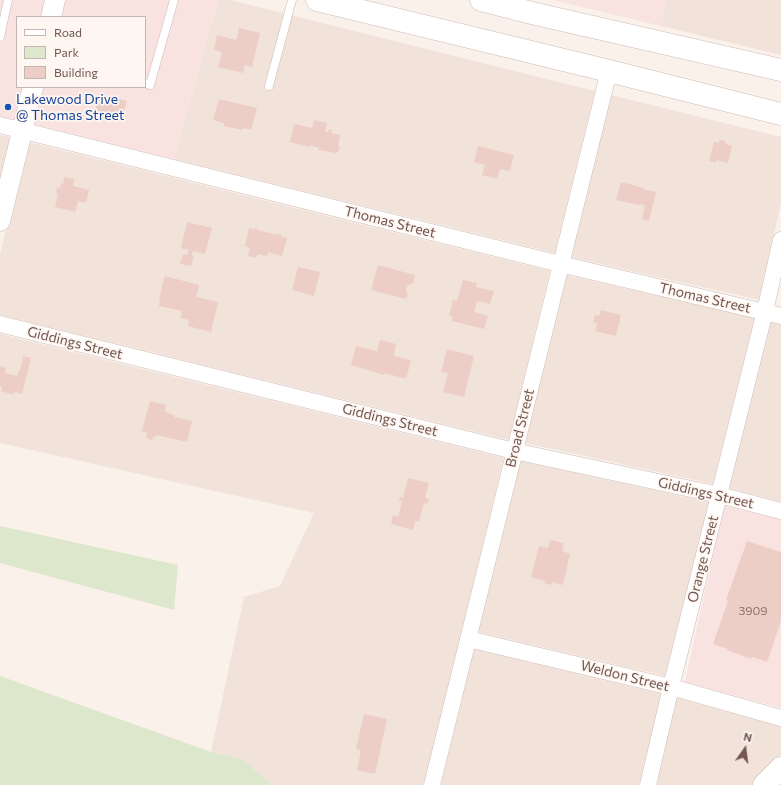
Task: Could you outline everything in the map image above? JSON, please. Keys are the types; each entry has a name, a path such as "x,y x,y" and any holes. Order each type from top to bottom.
{"main road":[{"path":"316,0 781,114"},
{"path":"481,0 525,8 781,70"},
{"path":"764,785 781,768"}],"street":[{"path":"50,16 55,0"},
{"name":"Broad Street","path":"432,785 609,71"},
{"path":"0,221 34,88"},
{"name":"Thomas Street","path":"0,125 560,264 765,311 781,316"},
{"name":"Orange Street","path":"648,785 765,311 781,240"},
{"name":"Giddings Street","path":"0,324 514,451 719,495 781,511"},
{"name":"Weldon Street","path":"468,639 671,687 781,718"}],"lane":[{"path":"0,37 8,0"},
{"path":"146,83 150,85 174,0"},
{"path":"269,86 292,0"}],"shaded area":[{"path":"0,0 46,0 42,16 16,16 16,88 25,88 17,120 0,116"},
{"path":"63,0 218,0 174,159 33,124 42,88 146,88 146,16 59,16"},
{"path":"218,0 230,0 595,91 555,253 174,159"},
{"path":"553,0 667,0 661,26"},
{"path":"667,0 781,0 781,55 661,26"},
{"path":"611,95 781,137 781,203 759,300 570,257"},
{"path":"0,135 13,138 0,188"},
{"path":"28,142 550,271 509,440 0,315 0,255"},
{"path":"566,275 755,318 713,484 525,443"},
{"path":"770,322 781,325 781,502 729,488"},
{"path":"0,334 504,458 424,785 272,785 242,759 211,752 244,597 280,586 314,513 0,443"},
{"path":"520,461 709,502 665,676 478,632"},
{"path":"725,506 781,520 781,708 685,682"},
{"path":"474,649 661,694 639,785 441,785"},
{"path":"677,698 781,727 781,755 752,785 656,785"}],"green space":[{"path":"0,526 178,565 174,610 0,563"},
{"path":"0,676 211,752 242,759 272,785 0,785"}],"building":[{"path":"239,28 260,33 252,67 245,65 243,73 218,67 222,52 214,50 217,35 236,40"},
{"path":"99,94 127,101 122,118 113,116 112,120 100,117 101,113 95,111"},
{"path":"219,99 257,108 251,130 224,126 224,123 213,120"},
{"path":"314,120 327,123 325,132 328,132 329,129 332,130 331,133 340,135 338,146 340,146 338,152 321,151 318,150 319,148 310,145 309,147 290,142 294,124 312,128"},
{"path":"720,140 725,141 725,144 732,146 728,163 716,160 715,163 709,161 714,142 719,143"},
{"path":"478,146 514,155 510,171 500,169 497,179 482,175 485,165 474,162"},
{"path":"64,177 74,179 73,186 89,190 86,203 78,201 75,212 55,207 58,193 56,193 57,187 60,188 61,183 63,184"},
{"path":"621,182 656,192 649,221 642,219 645,205 616,200"},
{"path":"187,222 212,228 205,254 193,251 192,256 194,257 191,266 180,264 183,254 187,255 189,250 181,248"},
{"path":"249,228 279,234 287,238 282,256 268,252 267,256 258,254 256,258 248,256 250,248 245,246"},
{"path":"378,265 415,275 413,283 407,286 406,293 408,293 406,299 371,290"},
{"path":"298,267 320,272 314,296 292,290"},
{"path":"165,276 199,285 196,297 218,302 211,332 188,326 189,320 180,318 182,311 159,306 159,298"},
{"path":"463,280 477,283 476,287 494,291 490,304 477,301 474,312 488,316 484,329 452,321 453,317 449,316 453,300 457,301"},
{"path":"601,310 621,315 616,336 595,331 597,323 593,322 595,315 599,316"},
{"path":"380,340 396,344 394,356 411,360 406,379 385,373 384,375 351,365 356,346 377,351"},
{"path":"447,349 474,356 464,397 443,392 448,373 441,372"},
{"path":"23,356 31,358 22,394 14,392 14,395 1,391 0,366 6,368 5,373 17,376 20,371"},
{"path":"150,401 166,405 165,412 175,415 174,417 192,421 187,442 156,435 152,440 146,438 147,433 142,431"},
{"path":"408,478 429,483 425,498 429,499 427,504 424,503 419,522 415,521 413,530 391,524 393,515 398,517 402,501 399,501 400,497 403,498"},
{"path":"550,540 564,543 562,551 570,554 563,585 552,582 551,585 544,583 545,581 531,577 539,546 548,548"},
{"path":"747,541 781,552 781,621 767,662 752,657 751,659 713,644 728,601 726,600"},
{"path":"364,714 387,719 375,774 357,770 361,751 356,749"}],"place":[{"name":"Lakewood Drive @ Thomas Street","path":"8,107"}]}
